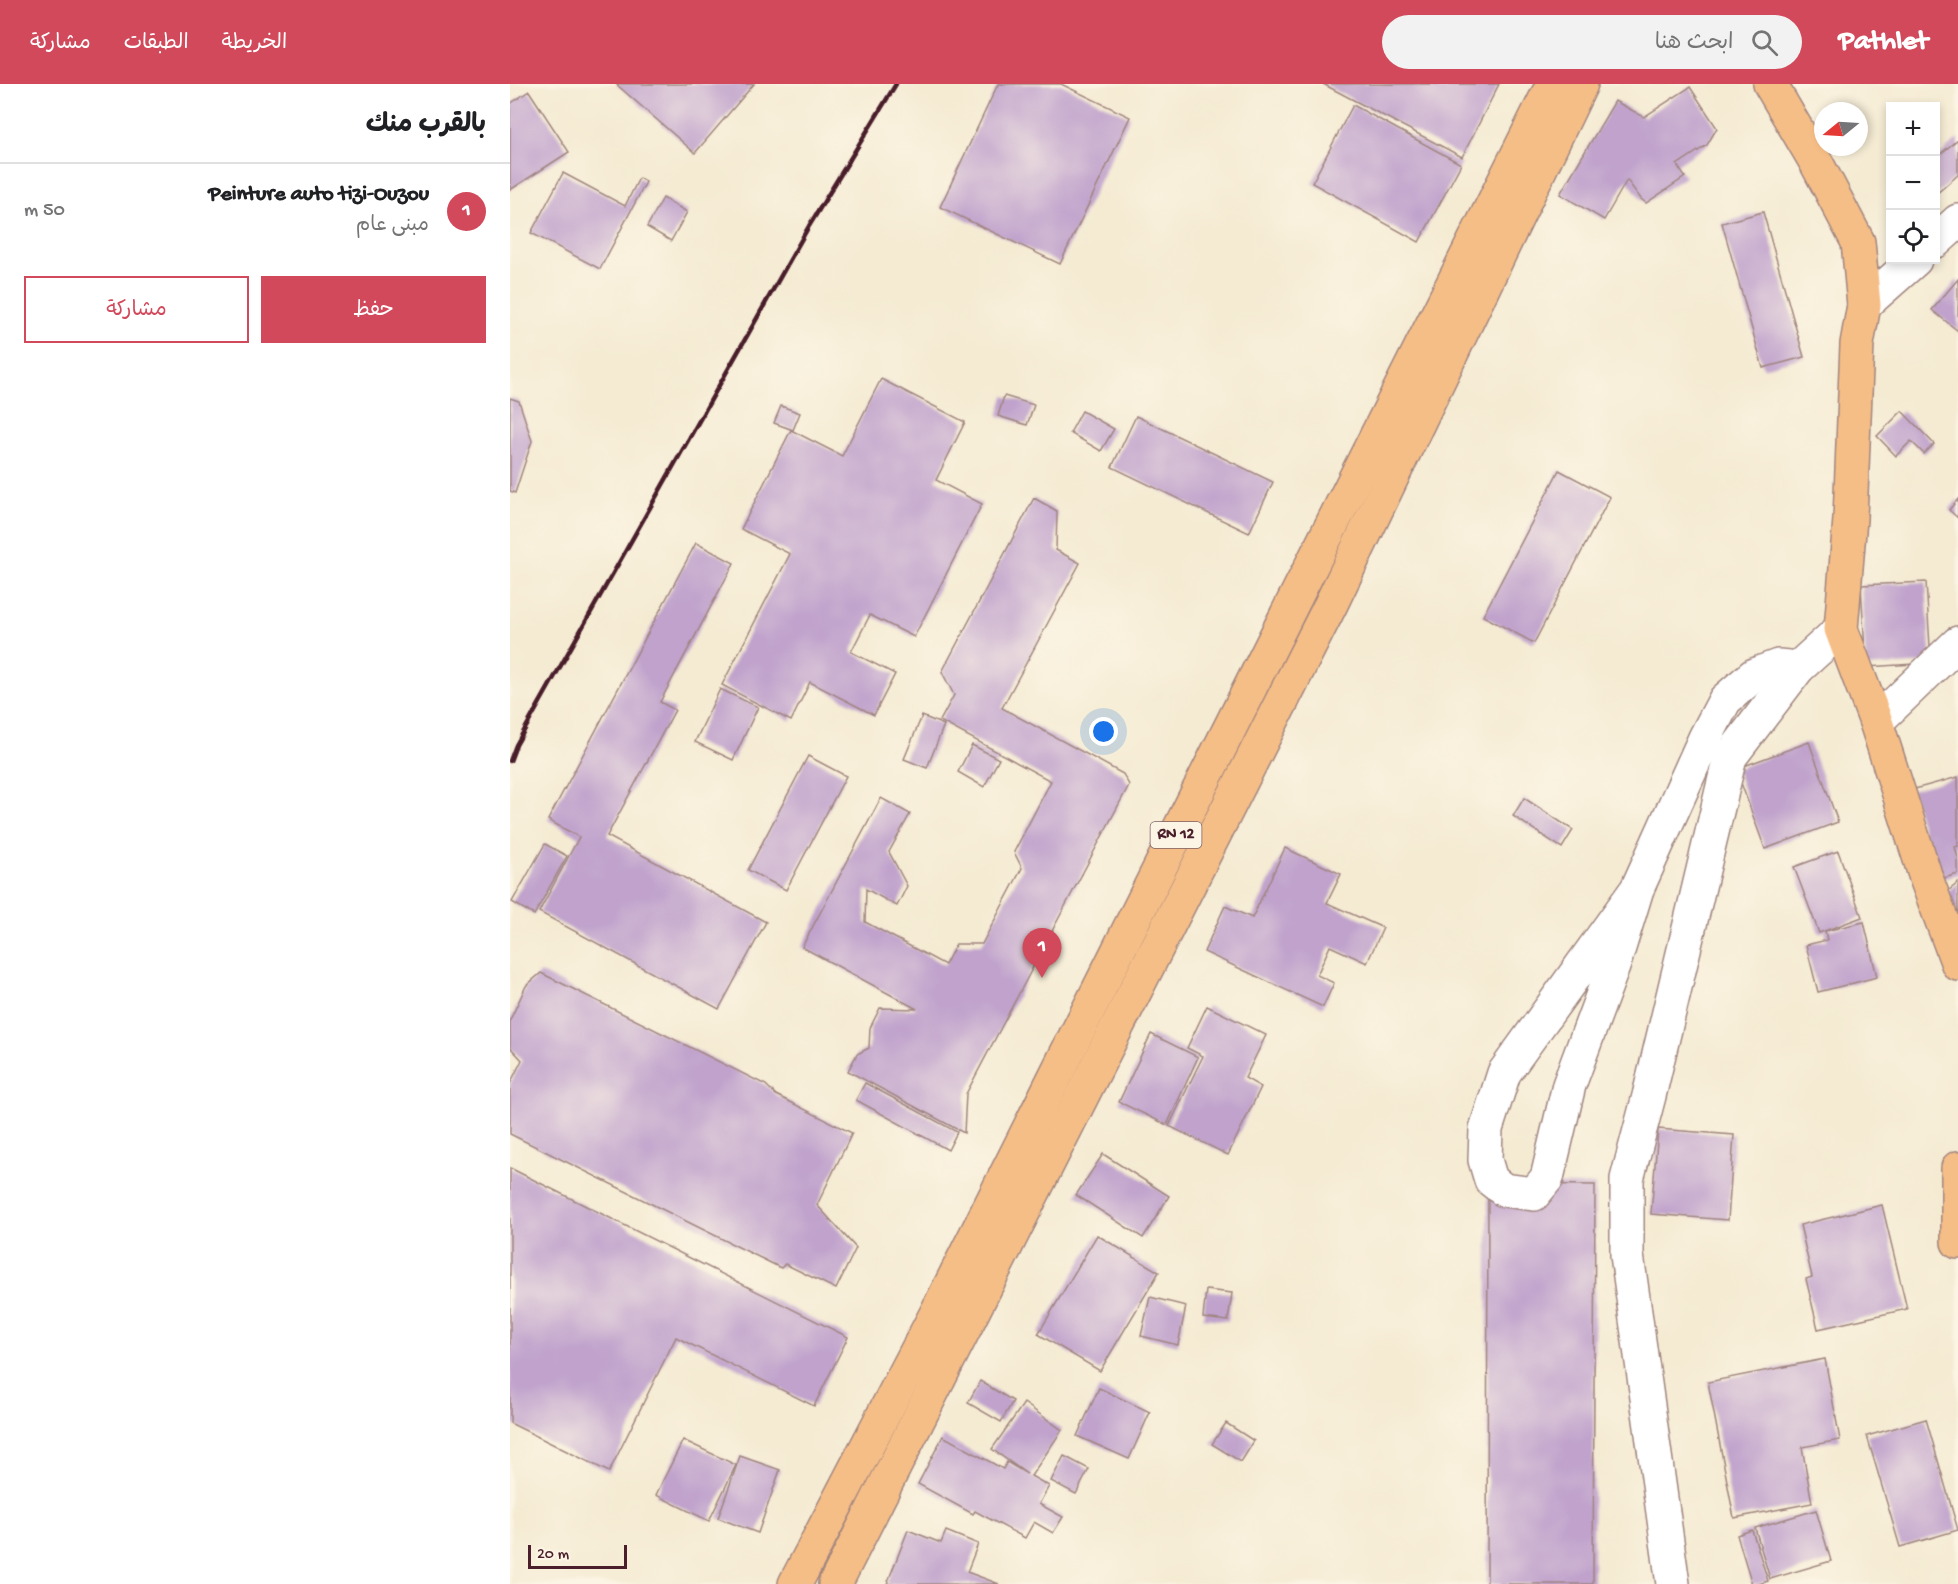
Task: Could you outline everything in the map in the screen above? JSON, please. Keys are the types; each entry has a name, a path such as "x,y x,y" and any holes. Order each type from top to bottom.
{"main road":[{"name":"RN 12","path":"795,1584 946,1294 1553,84"},
{"name":"RN 12","path":"835,1584 1330,604 1581,84"},
{"path":"1770,84 1817,164 1858,242 1864,305 1857,344 1850,519 1841,629 1876,722 1926,878 1958,964"},
{"path":"1958,1168 1958,1242"}],"street":[{"path":"1940,237 1958,221"},
{"path":"1864,305 1910,264"},
{"path":"1673,1584 1627,1255 1627,1179 1730,757 1798,668 1841,629"},
{"path":"1876,722 1958,643"},
{"path":"1637,889 1504,1073 1486,1129 1485,1160 1491,1180 1504,1190 1534,1194 1546,1178 1569,1085 1614,963 1637,889 1705,738 1725,700 1754,675 1778,666 1798,668"}],"building":[{"path":"616,84 754,84 695,153"},
{"path":"998,84 1061,84 1130,117 1060,264 940,207"},
{"path":"1323,84 1499,84 1462,157"},
{"path":"1690,87 1717,128 1707,145 1677,165 1685,177 1646,203 1627,180 1604,220 1560,194 1615,101 1644,117"},
{"path":"529,91 569,152 510,190 510,104"},
{"path":"1353,105 1461,164 1419,242 1312,183"},
{"path":"1958,139 1958,175 1940,191 1940,156"},
{"path":"563,173 625,206 639,178 646,182 600,269 531,233"},
{"path":"663,198 687,212 671,241 647,227"},
{"path":"1763,212 1804,357 1763,368 1722,223"},
{"path":"1958,279 1958,331 1932,310"},
{"path":"881,379 965,422 936,480 982,504 914,637 870,615 851,652 895,674 874,715 810,682 791,721 722,685 790,554 741,529 791,430 842,456"},
{"path":"1004,396 1034,405 1027,425 998,416"},
{"path":"510,398 519,401 532,441 515,493 510,491"},
{"path":"781,406 800,413 793,430 774,423"},
{"path":"1082,411 1114,429 1101,451 1070,433"},
{"path":"1902,411 1934,444 1924,454 1911,441 1896,456 1877,436"},
{"path":"1136,416 1273,482 1249,533 1112,467"},
{"path":"1559,470 1610,497 1534,643 1483,616"},
{"path":"1034,498 1057,511 1056,550 1080,563 1002,708 1123,774 1129,785 966,1094 964,1133 848,1071 857,1054 869,1048 870,1028 880,1008 917,1009 802,947 881,798 910,814 889,852 907,886 897,906 866,889 865,922 945,965 956,944 982,944 1022,868 1014,852 1051,781 940,721 954,695 942,672"},
{"path":"1958,499 1958,518 1949,510"},
{"path":"696,543 734,563 660,702 675,710 607,836 766,922 719,1009 539,912 579,837 548,820"},
{"path":"1926,582 1931,663 1866,667 1861,585"},
{"path":"720,689 758,707 733,760 695,742"},
{"path":"922,716 944,725 927,768 904,759"},
{"path":"1809,742 1838,822 1765,849 1736,769"},
{"path":"972,745 999,759 984,787 958,772"},
{"path":"808,756 846,776 786,890 748,870"},
{"path":"1958,777 1958,846 1955,847 1958,874 1937,880 1911,790"},
{"path":"1524,798 1573,830 1562,848 1513,816"},
{"path":"545,844 567,856 534,915 512,902"},
{"path":"1285,848 1341,874 1327,903 1383,928 1367,963 1330,946 1317,975 1334,983 1323,1007 1204,952 1225,906 1252,918"},
{"path":"1838,851 1862,917 1819,933 1794,867"},
{"path":"1958,883 1958,913 1943,895"},
{"path":"1864,922 1877,977 1818,992 1806,945 1827,940 1825,931"},
{"path":"541,973 766,1085 776,1095 852,1133 817,1205 856,1248 836,1289 785,1264 781,1268 510,1134 510,1084 522,1060 510,1047 510,1020 526,986"},
{"path":"1207,1006 1266,1035 1245,1078 1261,1087 1228,1155 1169,1126 1203,1056 1187,1048"},
{"path":"1151,1034 1198,1057 1167,1125 1119,1102"},
{"path":"865,1083 957,1132 948,1150 856,1100"},
{"path":"1658,1129 1734,1135 1728,1220 1651,1214"},
{"path":"1103,1154 1169,1196 1143,1238 1076,1195"},
{"path":"510,1168 848,1337 814,1406 676,1337 609,1472 510,1423"},
{"path":"1488,1184 1595,1185 1593,1584 1487,1584"},
{"path":"1882,1205 1907,1309 1818,1329 1806,1279 1812,1277 1800,1225"},
{"path":"1097,1235 1159,1272 1100,1371 1038,1334"},
{"path":"1206,1290 1232,1293 1228,1321 1203,1318"},
{"path":"1150,1297 1186,1306 1178,1345 1141,1336"},
{"path":"1825,1359 1840,1440 1802,1447 1812,1503 1734,1518 1708,1382"},
{"path":"980,1381 1013,1401 1001,1422 968,1403"},
{"path":"1099,1388 1150,1412 1129,1459 1077,1436"},
{"path":"1024,1403 1062,1430 1031,1476 1049,1486 1039,1504 1063,1517 1053,1533 1034,1522 1025,1538 975,1511 973,1514 918,1484 943,1436 1003,1469 1007,1462 1027,1474 992,1449"},
{"path":"1926,1419 1958,1530 1900,1547 1867,1436"},
{"path":"1226,1423 1254,1441 1241,1462 1212,1444"},
{"path":"683,1440 736,1465 709,1521 656,1495"},
{"path":"740,1456 780,1470 758,1533 718,1518"},
{"path":"1064,1456 1089,1469 1076,1494 1051,1481"},
{"path":"1816,1510 1831,1561 1770,1579 1755,1528"},
{"path":"908,1530 941,1543 946,1531 978,1544 967,1572 999,1584 887,1584"},
{"path":"1752,1530 1768,1581 1759,1584 1752,1584 1737,1535"}],"railway":[{"path":"510,761 516,745 809,226 896,84"}],"place":[{"name":"Peinture auto tizi-Ouzou","path":"1042,978"}]}
